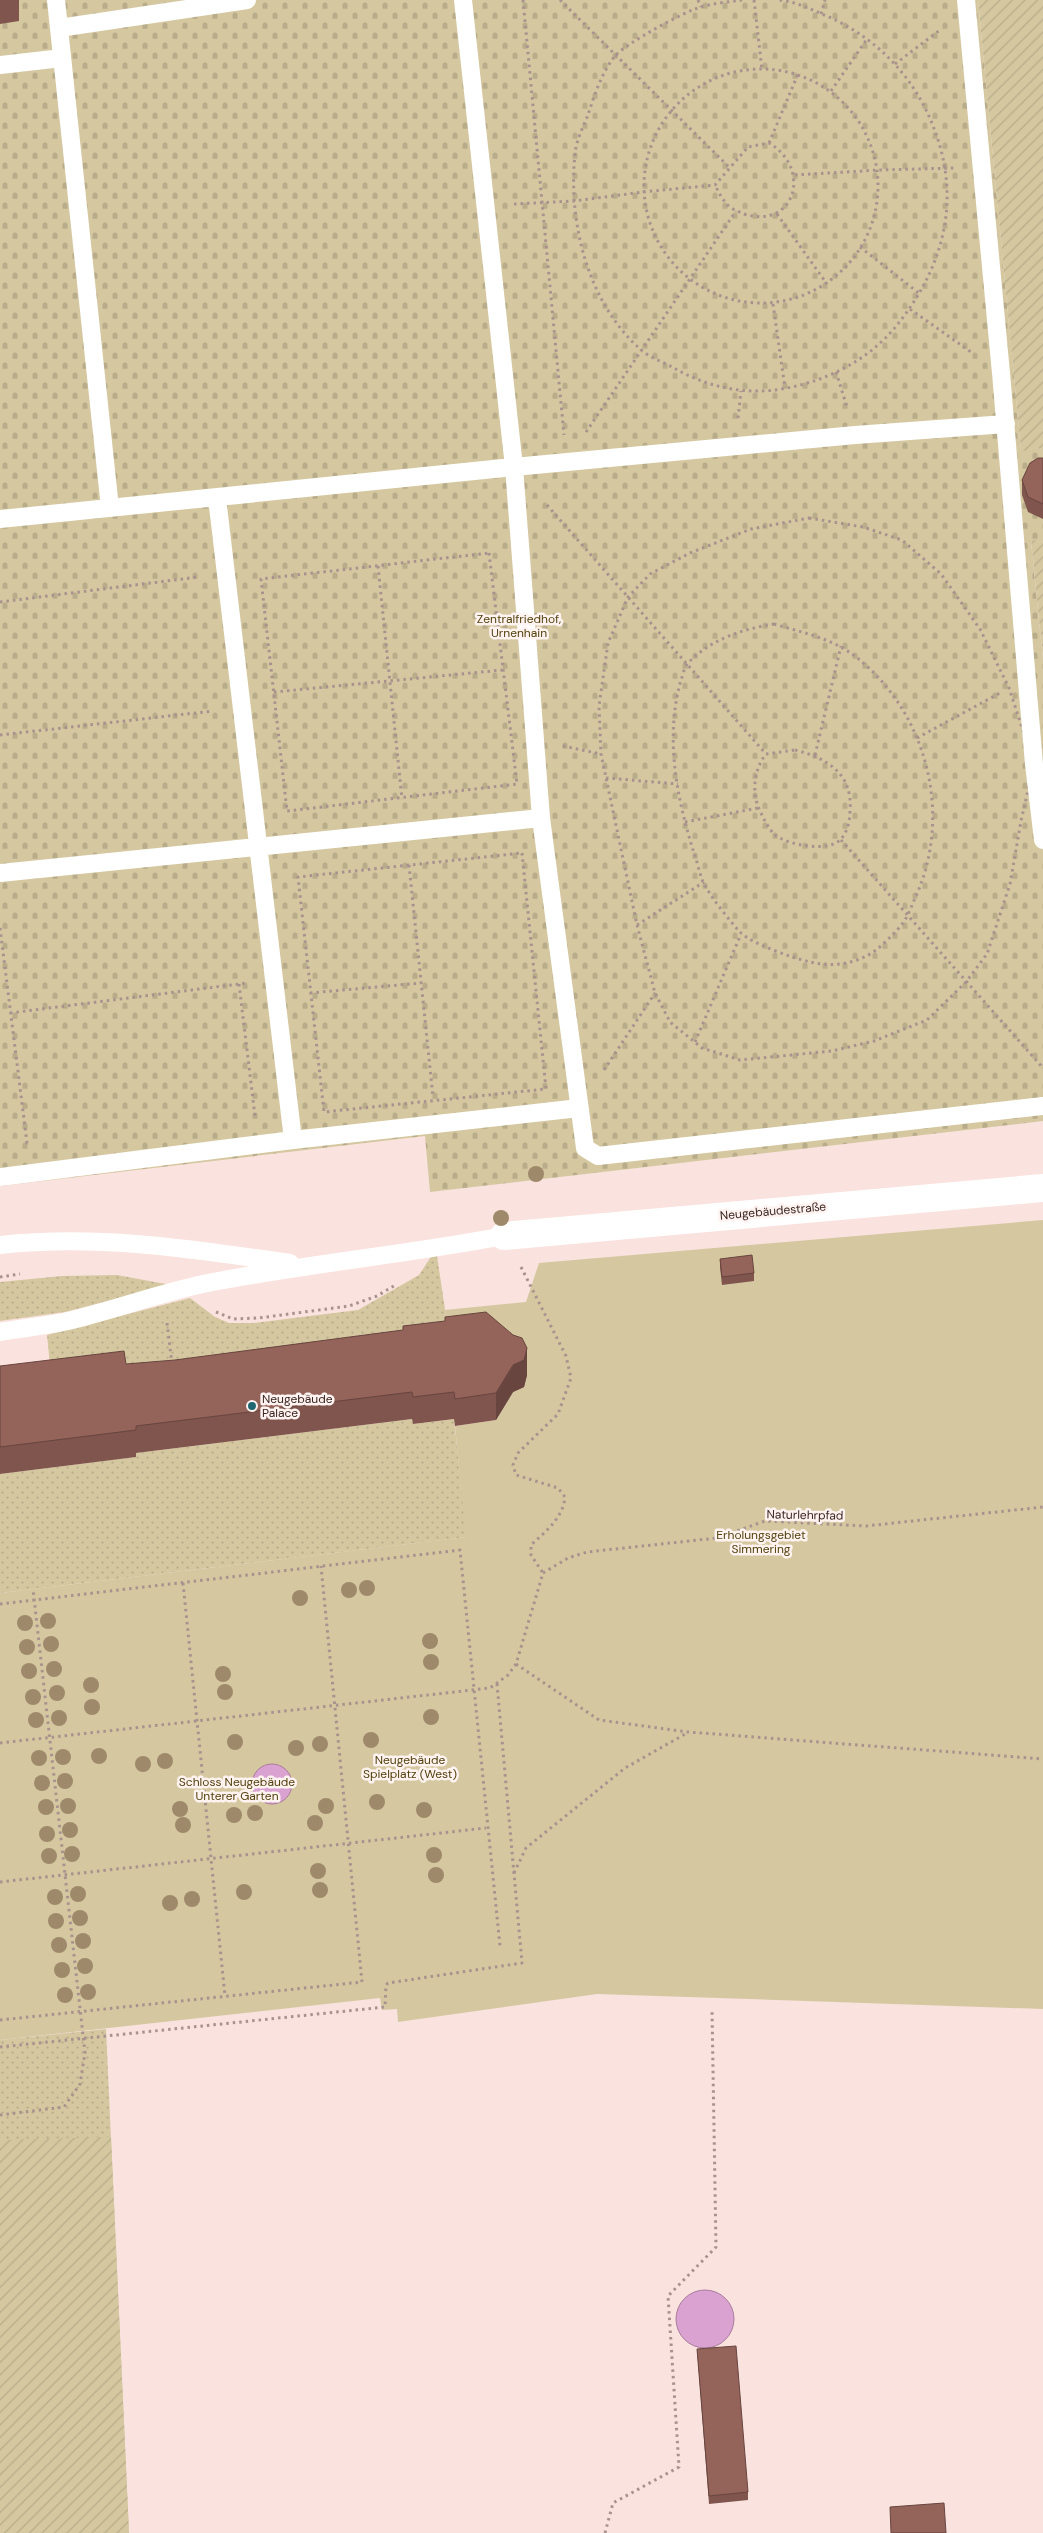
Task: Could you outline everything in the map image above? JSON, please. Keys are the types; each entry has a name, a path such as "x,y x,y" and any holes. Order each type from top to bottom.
{"street":[{"name":"Neugebäudestraße","path":"504,1236 1043,1188"}],"lane":[{"path":"56,0 110,508"},
{"path":"58,28 247,0"},
{"path":"463,0 514,467 541,818 585,1148 598,1156 1043,1106"},
{"path":"966,5 1006,424 1034,764 1043,840"},
{"path":"0,65 62,58"},
{"path":"0,519 566,462 855,435 1006,424"},
{"path":"217,498 260,847 293,1140"},
{"path":"0,873 541,818"},
{"path":"0,1177 293,1140 579,1108"},
{"path":"0,1332 67,1321 186,1288 305,1266 436,1249 504,1236"},
{"path":"0,1245 90,1241 159,1244 305,1266"}],"path":[{"path":"523,0 566,462"},
{"path":"560,0 730,168"},
{"path":"698,0 701,7"},
{"path":"742,0 701,7 663,25 615,55 596,90 575,151 574,201 584,258 608,313 640,350 693,379 741,391 766,392 812,383 853,364 889,336 920,294 937,259 945,224 946,169 934,125 913,85 883,50 846,24 790,1 778,0"},
{"path":"754,0 762,70"},
{"path":"821,14 825,0"},
{"path":"895,64 966,5"},
{"path":"831,91 867,39"},
{"path":"744,68 798,74 831,91 860,120 879,170 873,224 855,256 827,284 792,300 773,304 748,304 713,293 689,279 660,250 643,202 646,158 663,120 693,88 744,68"},
{"path":"769,143 798,74"},
{"path":"486,206 574,201 715,185 748,146 769,143 788,159 795,175 792,196 777,214 756,217 736,211 725,203 715,185"},
{"path":"795,175 879,170 983,168"},
{"path":"566,462 640,350 736,211"},
{"path":"777,214 827,284"},
{"path":"860,247 920,294"},
{"path":"773,304 785,388"},
{"path":"910,309 1001,374"},
{"path":"836,372 855,435"},
{"path":"514,467 766,754"},
{"path":"809,518 863,527 902,540 942,574 980,629 1009,688 1034,764 1021,821 1010,884 986,954 966,982 927,1020 874,1041 832,1051 740,1060 702,1048 670,1022 655,993 637,925 601,754 599,706 608,644 628,597 650,574 690,553 751,530 809,518"},
{"path":"489,553 503,669 517,784 288,811 261,579 489,553"},
{"path":"0,602 226,573"},
{"path":"774,624 822,638 841,646 862,661 896,699 917,738 923,752 934,802 933,833 925,876 908,916 898,929 873,953 852,963 821,965 788,957 742,934 704,882 685,822 678,784 674,760 674,705 686,664 714,644 742,629 774,624"},
{"path":"816,755 841,646"},
{"path":"0,735 242,702 274,692 530,667"},
{"path":"917,738 1009,688"},
{"path":"535,741 601,754"},
{"path":"795,750 816,755 835,768 851,795 848,826 841,840 826,847 799,845 774,834 758,808 754,788 758,764 766,754 795,750"},
{"path":"606,778 678,784"},
{"path":"685,822 758,808"},
{"path":"841,840 1043,1068"},
{"path":"522,853 546,1088 324,1112 310,992 298,877 522,853"},
{"path":"637,925 704,882"},
{"path":"0,928 27,1143 37,1142"},
{"path":"694,1042 742,934"},
{"path":"10,1012 239,984 310,992 421,983"},
{"path":"239,984 255,1117 245,1118"},
{"path":"579,1108 655,993"},
{"path":"0,1743 490,1688 497,1684 516,1664 544,1573 531,1555 531,1545 554,1523 564,1508 565,1497 558,1488 516,1474 513,1464 518,1453 558,1414 571,1378 566,1356 504,1236"},
{"path":"170,1344 173,1369"},
{"name":"Naturlehrpfad","path":"544,1573 568,1558 588,1552 717,1538 765,1521 866,1526 1043,1507"},
{"path":"0,1604 460,1550 486,1828 500,1946"},
{"path":"0,2020 362,1982 321,1566"},
{"path":"183,1583 225,1996"},
{"path":"0,2115 64,2107 80,2084 84,2053 33,1589"},
{"path":"516,1664 598,1720 688,1732 1043,1759"},
{"path":"0,2047 385,2007 386,1985 388,1983 520,1965 523,1959 497,1684"},
{"path":"514,1874 526,1848 625,1768 688,1732"},
{"path":"0,1882 486,1828"},
{"path":"605,2533 613,2503 679,2467 668,2296 716,2247 712,2010"}],"green space":[{"name":"Zentralfriedhof, Urnenhain","path":"0,0 978,0 1021,450 1043,448 1043,540 1031,541 1043,660 1043,1121 430,1192 425,1136 0,1186"},
{"path":"978,0 1043,0 1043,448 1021,451"},
{"path":"1031,540 1043,540 1043,660"},
{"name":"Erholungsgebiet Simmering","path":"1043,1220 1043,2009 597,1994 398,2022 397,2009 382,2010 380,1998 0,2040 0,1593 466,1537 455,1426 496,1420 513,1392 524,1387 527,1375 526,1370 450,1343 445,1310 526,1302 539,1263"},
{"path":"436,1249 450,1343 52,1385 47,1335 190,1298 215,1317 229,1323 254,1323 358,1310 419,1275"},
{"path":"117,1275 171,1285 65,1312 0,1321 0,1282 62,1276"},
{"path":"412,1419 413,1424 454,1419 467,1537 0,1593 0,1474 135,1457 136,1453"},
{"path":"106,2029 129,2533 0,2533 0,2040"},
{"path":"111,2137 129,2533 0,2533 0,2140"}],"shaded area":[{"path":"276,1764 283,1767 289,1773 292,1784 291,1792 283,1801 276,1804 268,1804 261,1801 253,1792 252,1780 255,1773 264,1765"},
{"path":"705,2290 716,2292 729,2303 734,2319 732,2330 721,2343 705,2348 694,2346 681,2335 676,2319 678,2308 689,2295"}],"building":[{"path":"1038,458 1043,458 1043,504 1028,497 1022,480 1030,463"},
{"path":"752,1255 754,1273 722,1277 720,1259"},
{"name":"Neugebäude Palace","path":"486,1312 513,1335 522,1338 527,1348 524,1360 513,1365 496,1393 455,1399 454,1392 413,1397 412,1392 136,1426 136,1430 0,1447 0,1366 124,1351 126,1364 175,1360 403,1330 403,1326 445,1321 445,1317"},
{"path":"736,2346 748,2492 709,2496 697,2349"},
{"path":"944,2503 946,2533 891,2533 890,2507"}],"place":[{"name":"Neugebäude Palace","path":"252,1406"}],"park label":[{"name":"Neugebäude Spielplatz (West)","path":"410,1767"},
{"name":"Schloss Neugebäude Unterer Garten","path":"237,1789"}]}
